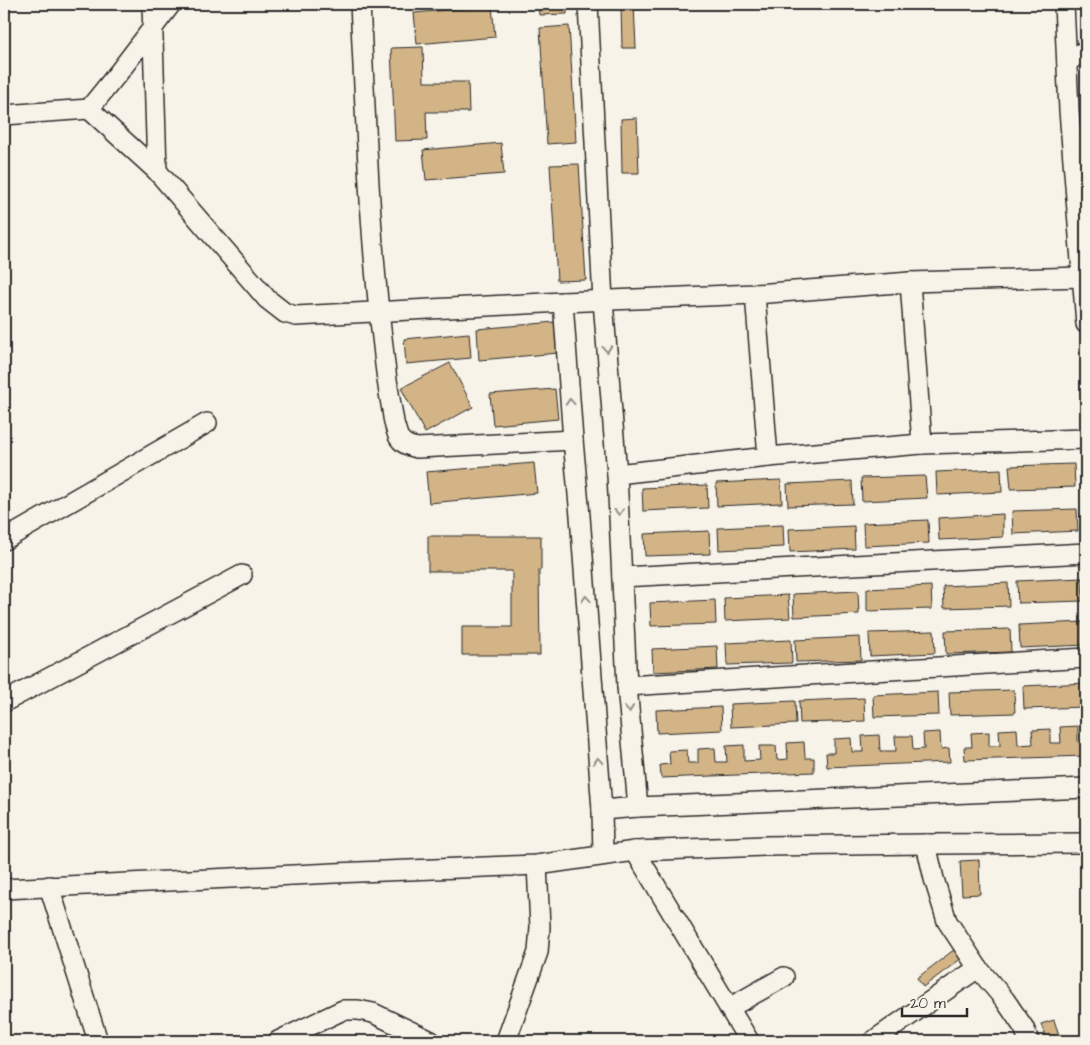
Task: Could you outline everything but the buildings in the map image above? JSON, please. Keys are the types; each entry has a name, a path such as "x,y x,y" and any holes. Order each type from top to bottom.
{"street":[{"path":"152,4 158,172"},
{"path":"89,109 171,4"},
{"path":"360,4 368,168 378,312 389,395 398,436 402,442 417,448 573,440"},
{"path":"588,4 603,301 617,474 627,686 638,806"},
{"path":"1064,4 1069,110 1086,324"},
{"path":"1067,62 1086,50"},
{"path":"4,115 89,109 158,172 267,299 285,313 296,316 755,294 910,282 1083,277"},
{"path":"910,282 922,444"},
{"path":"755,294 768,458"},
{"path":"563,302 602,810 603,855"},
{"path":"4,540 207,423"},
{"path":"617,474 922,444 1086,439"},
{"path":"622,577 1086,553"},
{"path":"4,702 242,575"},
{"path":"627,686 1086,658"},
{"path":"602,810 638,806 1086,788"},
{"path":"4,889 537,865 635,851 765,846 1086,843"},
{"path":"926,844 947,921 978,968 1005,1000 1024,1028 1028,1041"},
{"path":"635,851 749,1041"},
{"path":"506,1041 538,952 540,927 537,865"},
{"path":"49,886 98,1041"},
{"path":"873,1041 978,968"},
{"path":"730,1008 784,977"},
{"path":"282,1040 343,1010 358,1010 373,1012 431,1041"}]}
